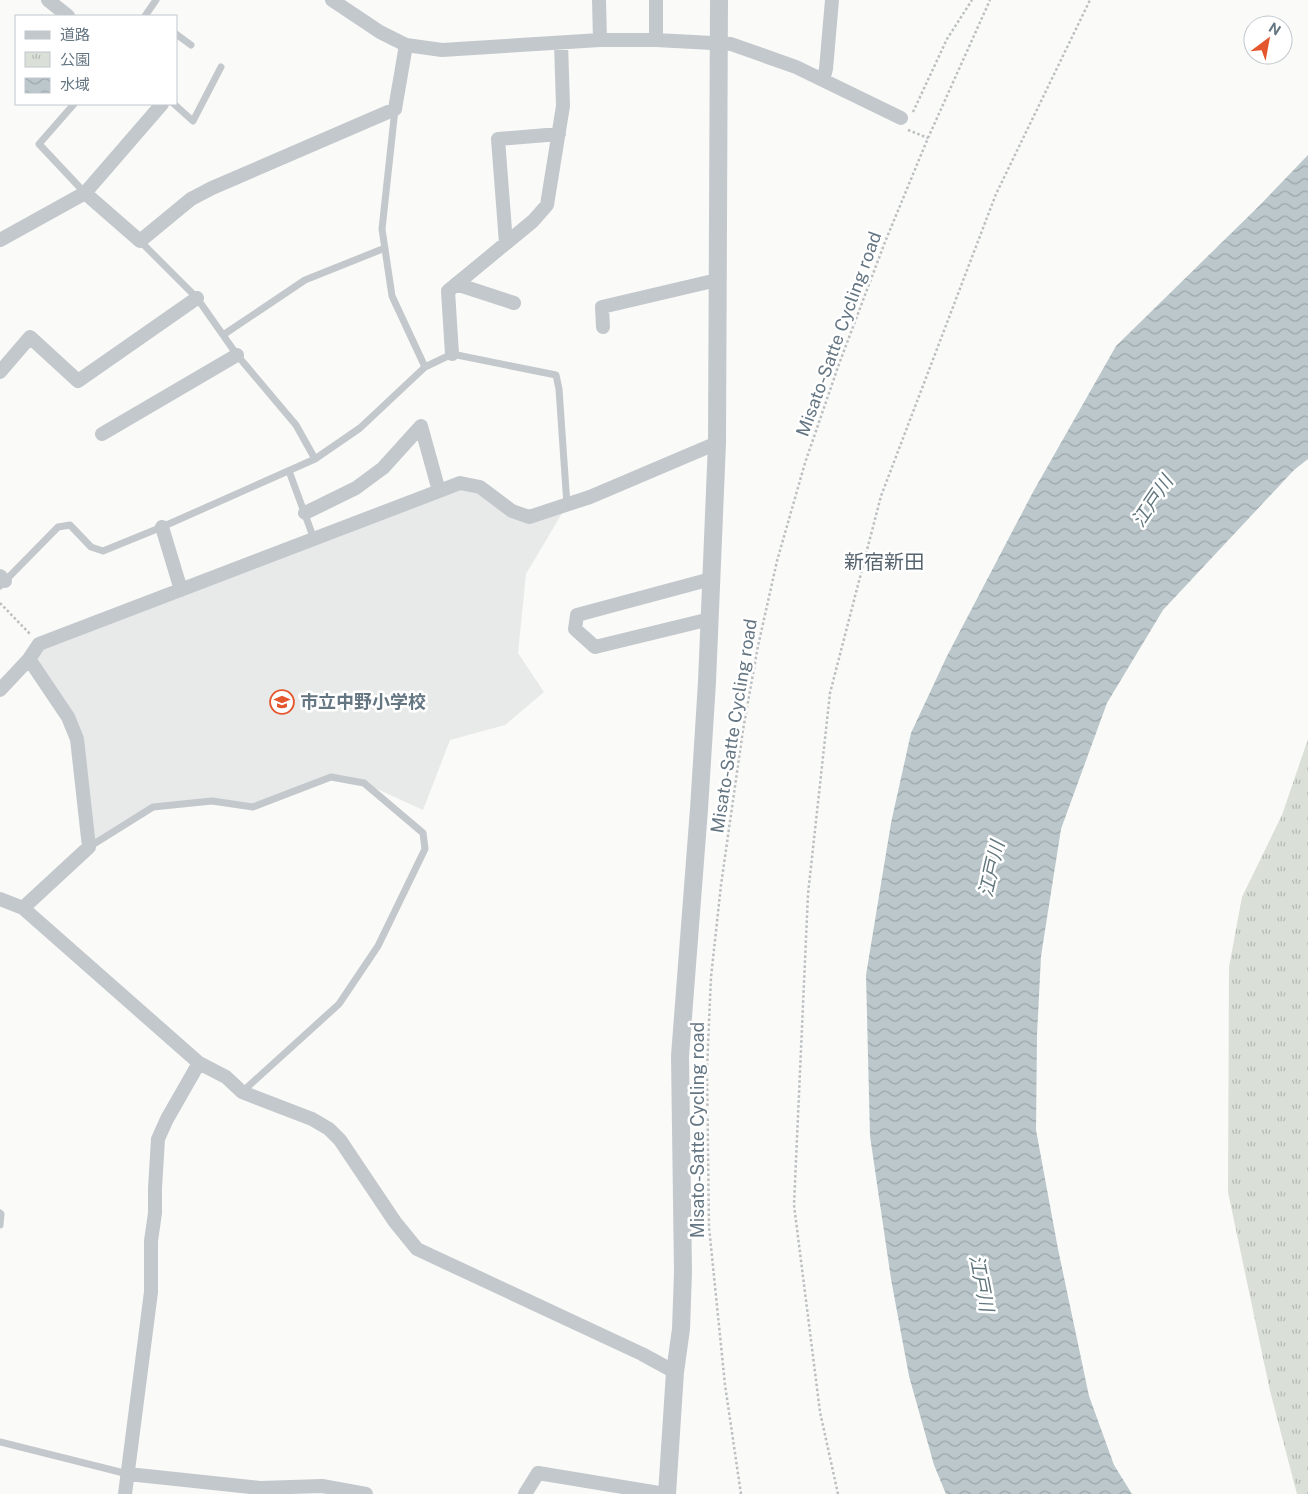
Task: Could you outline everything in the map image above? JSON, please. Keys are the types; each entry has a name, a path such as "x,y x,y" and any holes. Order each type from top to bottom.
{"street":[{"path":"48,0 67,15"},
{"path":"332,0 380,32 406,45 442,50 600,40 656,40 731,44 796,66 905,121"},
{"path":"599,0 600,40"},
{"path":"656,0 656,40"},
{"path":"526,1494 538,1473 666,1494 675,1372 681,1329 683,1272 680,1056 699,809 710,619 717,443 719,0"},
{"path":"823,80 826,69 832,0"},
{"path":"452,354 448,290 533,221 547,205 563,106 561,43"},
{"path":"85,193 140,241 191,199 212,188 395,110 406,45"},
{"path":"0,240 85,193 161,105"},
{"path":"506,243 498,138 559,134"},
{"path":"603,327 602,306 717,280"},
{"path":"456,284 514,303"},
{"path":"0,372 30,337 78,381 198,298"},
{"path":"102,434 237,355"},
{"path":"305,513 356,488 384,468 422,426 439,491"},
{"path":"0,690 29,659 39,644 460,483 480,487 512,511 529,518 590,497 717,443"},
{"path":"162,527 181,590"},
{"path":"710,619 595,647 575,629 577,614 711,578"},
{"path":"23,908 89,848 77,739 68,717 29,659"},
{"path":"0,899 23,908 200,1063 226,1077 242,1092 312,1119 329,1129 340,1140 395,1222 417,1248 642,1354 675,1372"},
{"path":"125,1494 151,1292 151,1241 156,1213 155,1188 158,1139 167,1118 200,1063"},
{"path":"128,1474 251,1487 267,1491 322,1486 366,1494"}],"lane":[{"path":"149,15 156,0"},
{"path":"178,35 191,45"},
{"path":"175,105 193,122 221,67"},
{"path":"73,105 39,144 85,193"},
{"path":"395,110 382,229 392,296 425,366"},
{"path":"140,241 198,298 237,355 296,424 315,459"},
{"path":"223,335 305,280 385,248"},
{"path":"2,581 58,527 70,525 91,547 103,551 315,459 360,428 425,366 452,354 556,376 560,389 567,505"},
{"path":"289,471 314,539"},
{"path":"89,848 153,806 212,801 253,807 332,777 364,783 423,833 425,849 382,938 339,1004 242,1092"},
{"path":"0,1213 0,1225"},
{"path":"0,1442 128,1474"}],"path":[{"path":"928,138 905,121 912,112 947,39 972,0"},
{"name":"Misato-Satte Cycling road","path":"741,1494 725,1385 709,1227 707,1069 712,976 723,875 743,730 758,646 777,561 805,464 839,364 885,242 928,138 990,0"},
{"path":"838,1494 820,1412 794,1206 808,894 830,693 881,496 996,194 1090,0"},
{"path":"0,603 39,644"}],"shaded area":[{"path":"460,483 529,517 567,505 526,574 518,653 544,692 505,725 450,740 423,810 364,783 331,777 253,807 212,801 153,807 89,847 77,739 34,667 39,644"}],"green space":[{"path":"1308,739 1308,1494 1297,1494 1270,1391 1228,1192 1229,967 1242,897 1282,815"}],"water":[{"name":"江戸川","path":"1308,155 1308,459 1294,470 1163,610 1107,703 1061,829 1041,956 1037,1035 1036,1130 1058,1249 1089,1396 1114,1465 1132,1494 946,1494 934,1465 909,1376 891,1279 870,1136 866,975 891,823 911,733 947,656 1033,492 1116,346 1260,205"}],"place":[{"name":"市立中野小学校","path":"282,702"}],"district":[{"name":"新宿新田","path":"884,562"}]}
